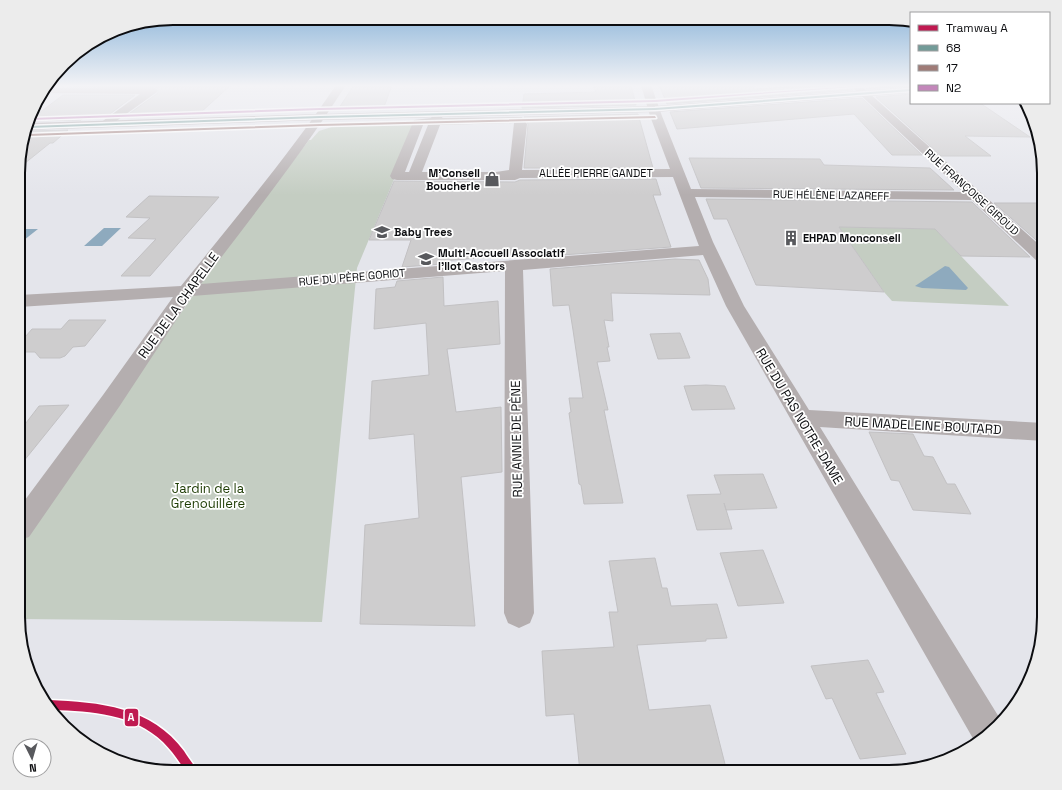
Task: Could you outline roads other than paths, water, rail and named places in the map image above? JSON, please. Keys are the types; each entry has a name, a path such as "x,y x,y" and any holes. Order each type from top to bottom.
{"main road":[{"path":"32,127 189,122"}],"street":[{"path":"104,125 108,122"},
{"name":"RUE DE LA CHAPELLE","path":"25,521 187,290 316,122"},
{"path":"419,122 397,176 514,176 515,174"},
{"path":"416,169 435,122"},
{"path":"515,174 521,124 519,122"},
{"name":"RUE DU PAS NOTRE-DAME","path":"658,122 709,250 735,306 987,728"},
{"name":"RUE FRANÇOISE GIROUD","path":"896,122 1037,252"},
{"path":"398,172 416,169 515,174"},
{"name":"ALLÉE PIERRE GANDET","path":"515,174 682,183"},
{"name":"RUE HÉLÈNE LAZAREFF","path":"682,183 977,196"},
{"name":"RUE DU PÈRE GORIOT","path":"25,300 187,290 709,250"},
{"name":"RUE ANNIE DE PÈNE","path":"514,264 519,613"},
{"name":"RUE MADELEINE BOUTARD","path":"801,418 1037,432"}],"water":[{"path":"104,228 121,228 102,246 84,246"},
{"path":"25,229 38,229 25,239"},
{"path":"945,266 949,267 968,288 966,290 922,288 915,286"}],"tram line":[{"name":"A","path":"55,705 95,708 139,720 165,737 187,765"}],"place":[{"name":"M'Conseil Boucherie","path":"492,179"},
{"name":"Baby Trees","path":"382,232"},
{"name":"EHPAD Monconseil","path":"791,238"},
{"name":"Multi-Accueil Associatif l'Ilot Castors","path":"426,259"}],"park label":[{"name":"Jardin de la Grenouillère","path":"208,496"}]}
